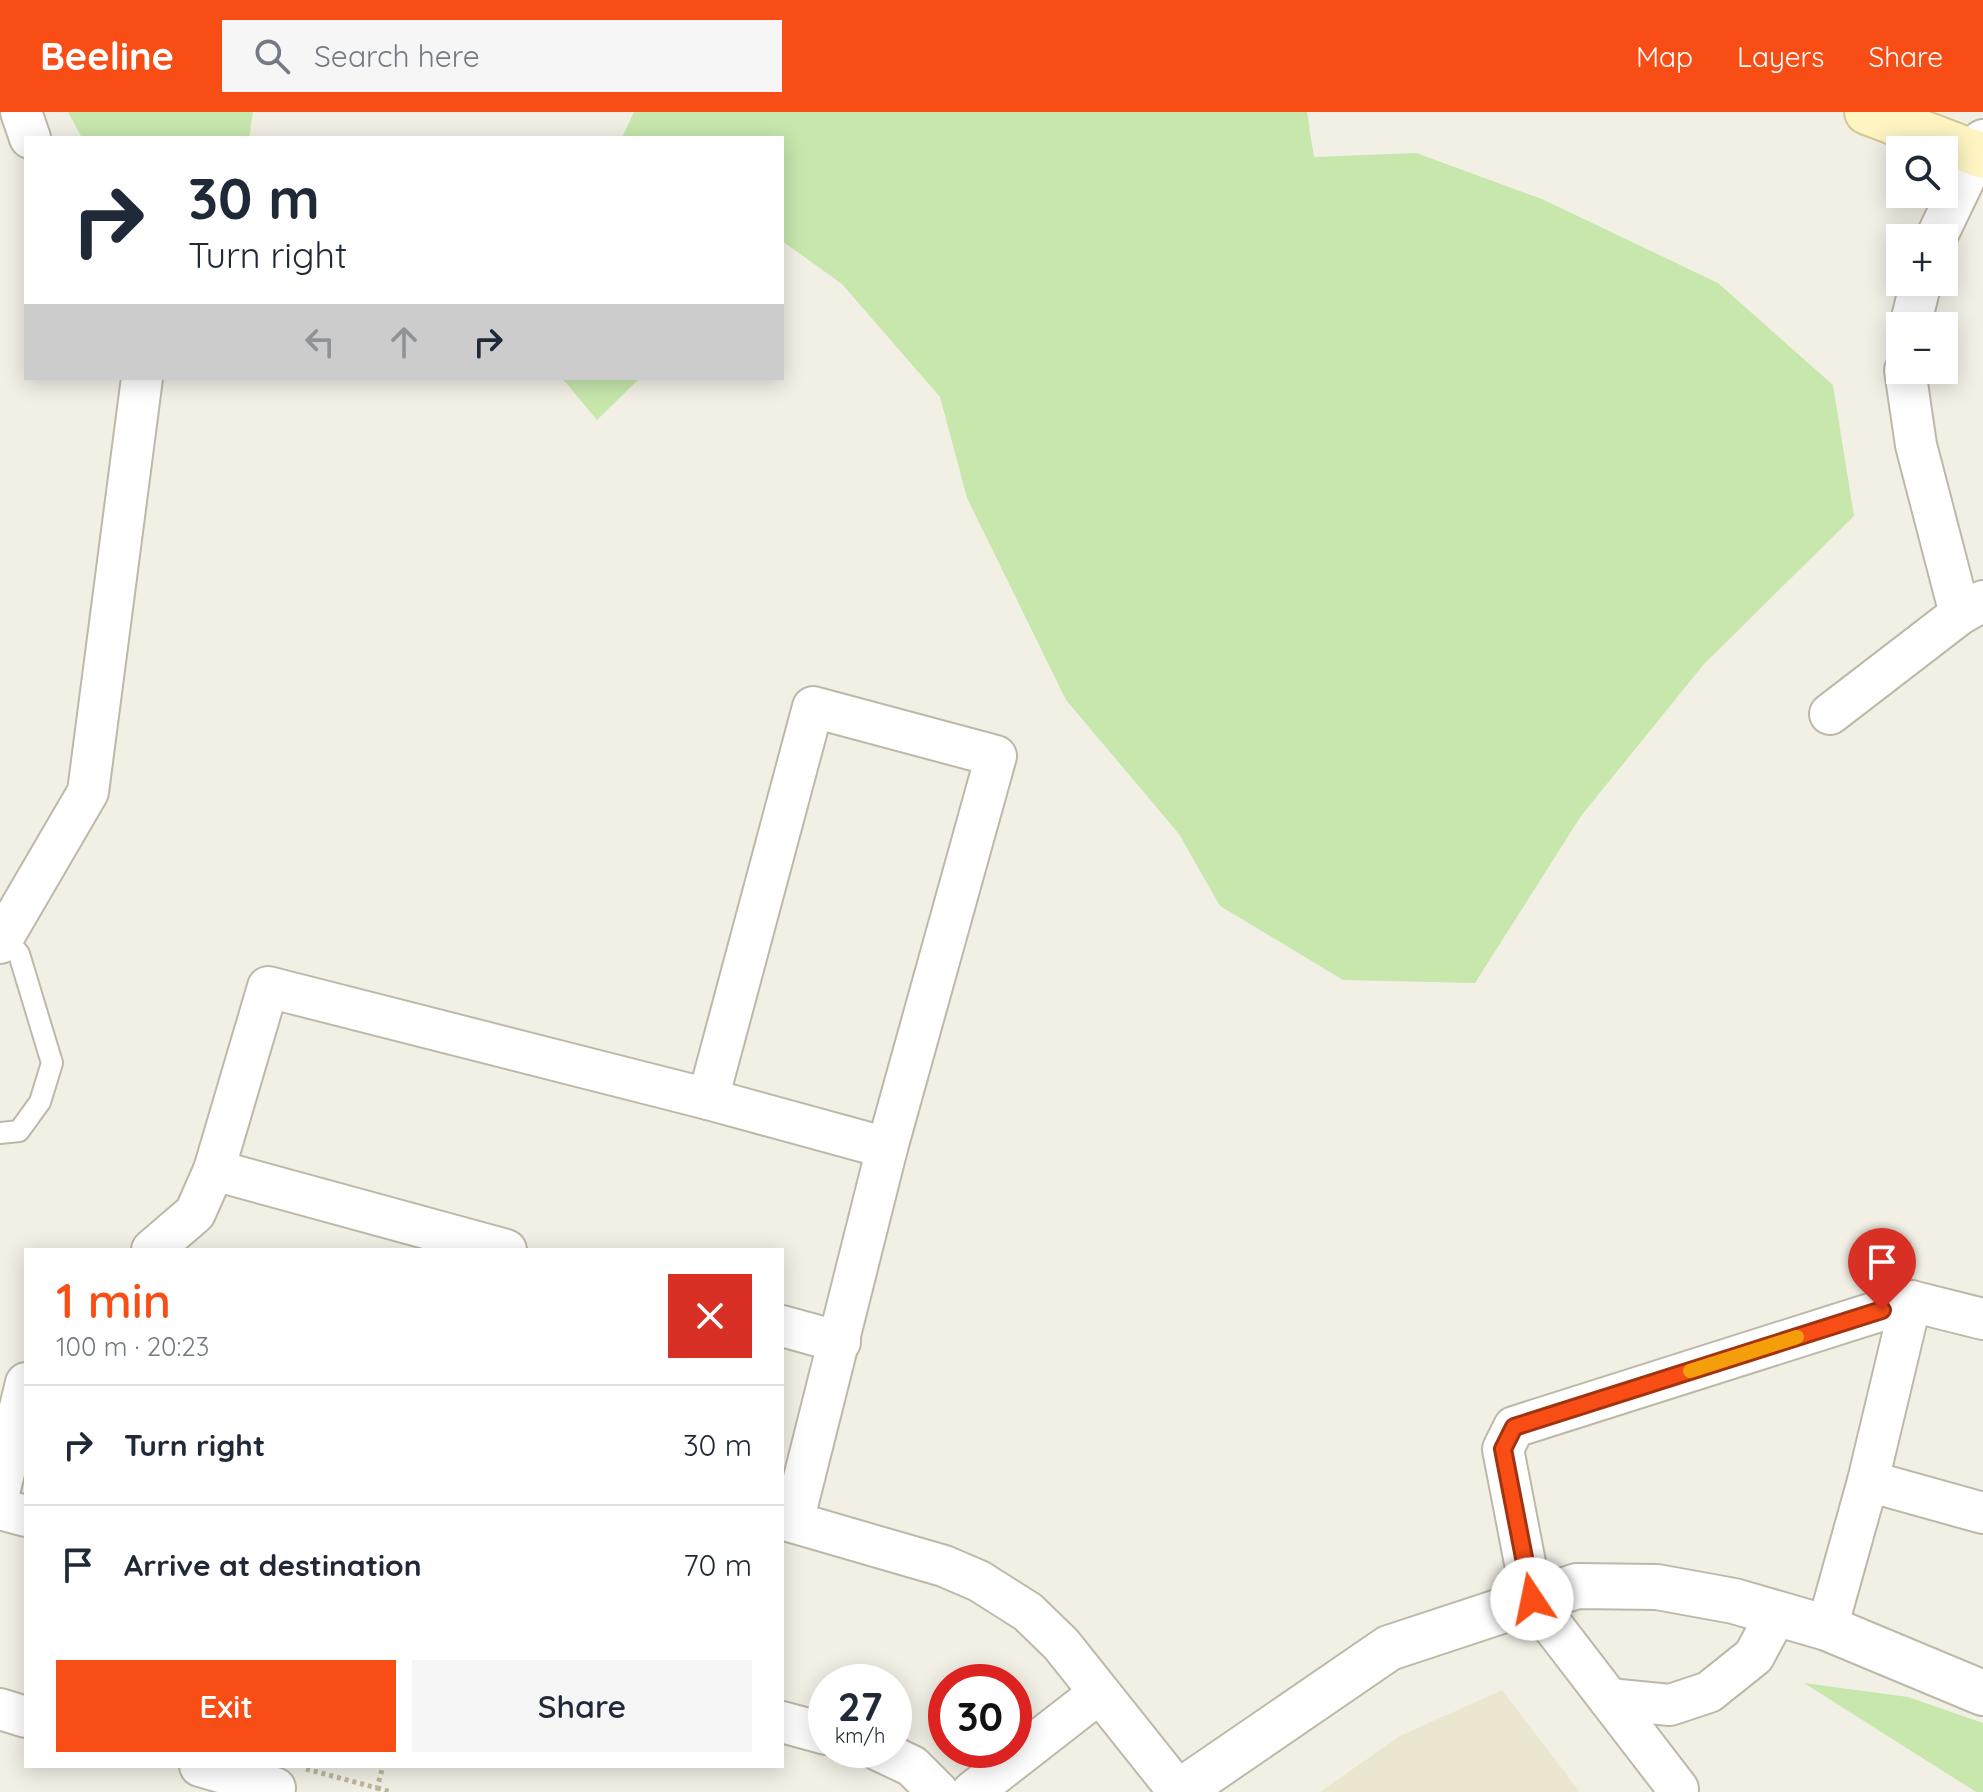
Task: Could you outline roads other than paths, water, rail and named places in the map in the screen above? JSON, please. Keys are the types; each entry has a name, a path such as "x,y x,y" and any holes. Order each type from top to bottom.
{"main road":[{"path":"1867,112 1981,151"}],"street":[{"path":"21,112 29,136"},
{"path":"1943,224 1981,151"},
{"path":"2,940 88,792 142,380"},
{"path":"1830,714 1972,608 1916,445 1907,384"},
{"path":"708,1099 813,707 996,756 887,1148 840,1342 788,1521 944,1566 979,1581 1028,1612 1061,1644 1179,1792 1389,1648 1577,1586 1657,1587 1734,1601 1827,1628 1983,1693"},
{"path":"154,1248 195,1213 214,1170 268,987 887,1148"},
{"path":"214,1170 499,1248"},
{"path":"1827,1628 1868,1481 1911,1301"},
{"path":"1679,1791 1532,1599 1503,1449 1514,1427 1911,1301 1983,1319"},
{"path":"784,1327 840,1342"},
{"path":"0,1489 24,1391"},
{"path":"1868,1481 1983,1513"},
{"path":"0,1509 24,1515"},
{"path":"1609,1699 1670,1705 1709,1692 1754,1656 1776,1615"},
{"path":"972,1792 1098,1694"},
{"path":"0,1709 24,1716"},
{"path":"784,1723 808,1729"},
{"path":"912,1766 938,1792"},
{"path":"207,1768 275,1788 274,1792"}],"lane":[{"path":"0,1133 19,1131 40,1102 52,1063 19,954 2,940"}]}
